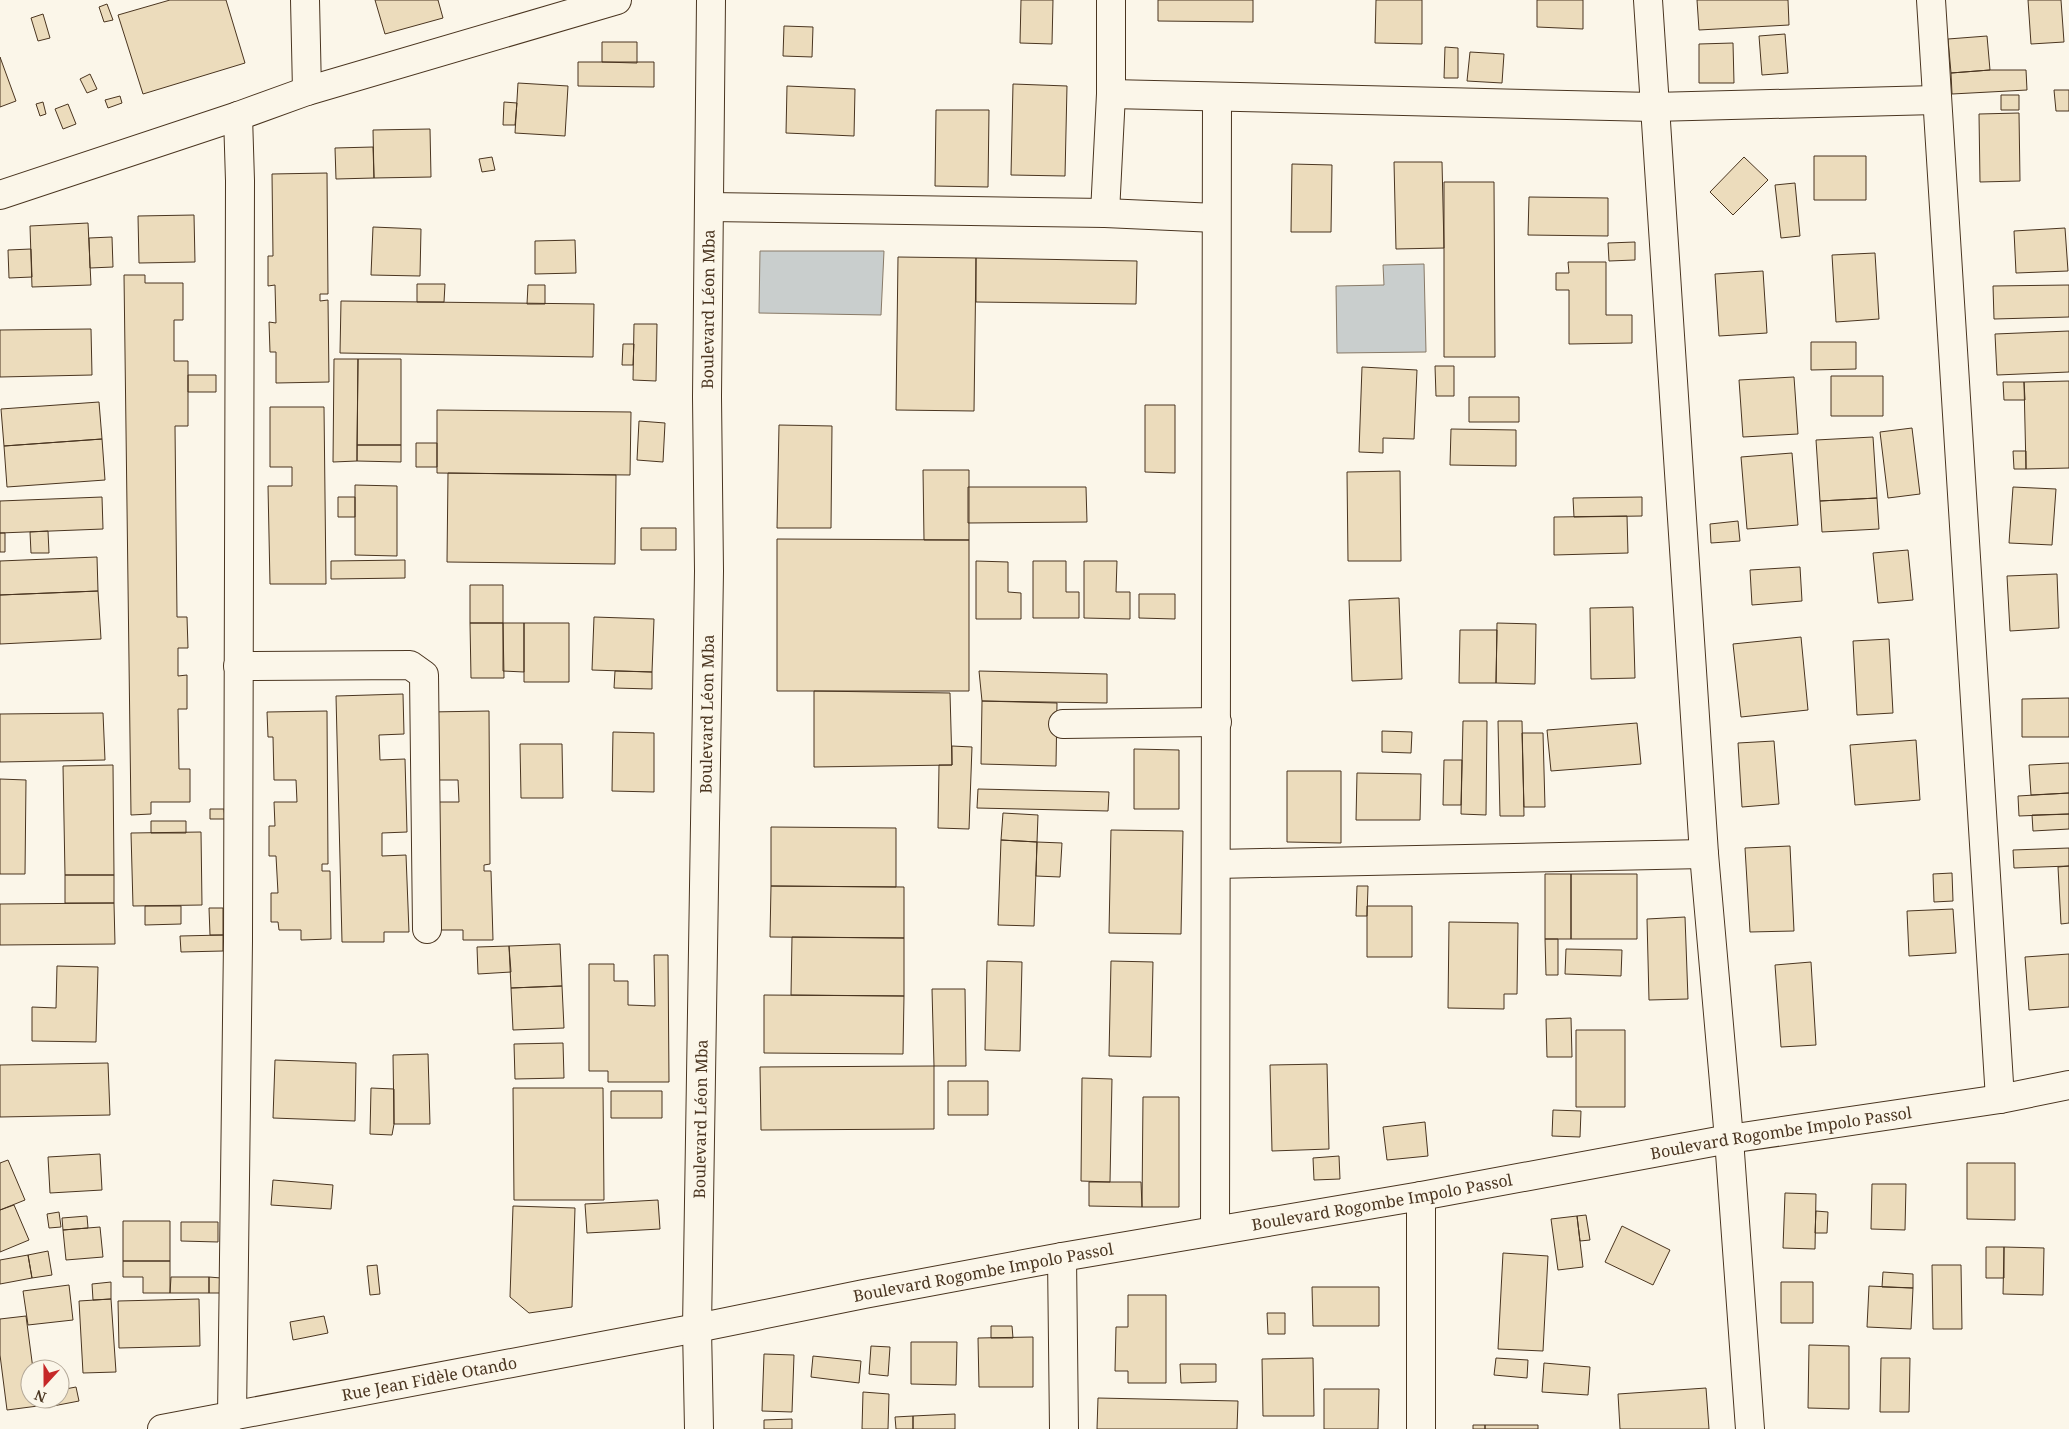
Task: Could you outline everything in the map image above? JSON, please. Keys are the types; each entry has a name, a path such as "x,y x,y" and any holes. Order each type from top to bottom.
{"street":[{"path":"305,0 307,91"},
{"path":"0,194 238,116 307,91 617,0"},
{"name":"Boulevard Léon Mba","path":"699,1429 697,1328 709,571 707,397 711,0"},
{"path":"1105,213 1111,94 1111,0"},
{"path":"1648,0 1653,107 1704,854 1729,1138 1750,1429"},
{"path":"1931,0 2000,1099"},
{"path":"1111,94 1653,107 1936,100"},
{"path":"1215,1230 1217,98"},
{"path":"232,1417 238,941 240,181 238,116"},
{"path":"709,207 1105,213 1216,218"},
{"path":"238,666 410,665 424,675 427,929"},
{"path":"1063,724 1217,722"},
{"path":"1216,864 1704,854"},
{"name":"Boulevard Rogombe Impolo Passol","path":"697,1328 1062,1257 1421,1196 1729,1138 2000,1099 2069,1085"},
{"path":"1421,1196 1421,1429"},
{"path":"1062,1257 1064,1429"},
{"name":"Rue Jean Fidèle Otando","path":"162,1429 697,1328"}],"shaded area":[{"path":"760,251 884,251 881,315 759,313"},
{"path":"1424,264 1426,352 1337,353 1336,286 1384,285 1383,265"}],"building":[{"path":"170,0 226,0 245,63 143,94 118,15"},
{"path":"375,0 438,0 443,18 385,34"},
{"path":"1021,0 1053,0 1052,44 1020,43"},
{"path":"1158,0 1253,0 1253,22 1158,21"},
{"path":"1376,0 1422,0 1422,44 1375,43"},
{"path":"1537,0 1583,0 1583,29 1537,27"},
{"path":"1697,0 1788,0 1789,25 1699,30"},
{"path":"2028,0 2061,0 2064,42 2031,44"},
{"path":"107,4 113,20 104,22 99,7"},
{"path":"43,14 50,38 38,41 31,18"},
{"path":"784,26 813,27 812,57 783,56"},
{"path":"1785,34 1788,73 1762,75 1759,36"},
{"path":"1987,36 1990,70 1951,73 1948,39"},
{"path":"602,42 637,42 637,63 602,62"},
{"path":"1733,43 1734,83 1699,83 1699,44"},
{"path":"1445,47 1458,48 1458,78 1444,78"},
{"path":"1470,52 1504,54 1502,83 1467,81"},
{"path":"0,57 16,101 0,107"},
{"path":"578,62 654,62 654,87 578,86"},
{"path":"2026,70 2027,90 1952,94 1951,73"},
{"path":"90,74 97,89 87,93 80,79"},
{"path":"518,83 568,86 565,136 515,133"},
{"path":"1013,84 1067,86 1065,176 1011,175"},
{"path":"787,86 855,89 854,136 786,133"},
{"path":"2054,90 2069,90 2069,111 2056,111"},
{"path":"2001,95 2019,95 2019,110 2001,110"},
{"path":"120,96 122,103 108,108 105,100"},
{"path":"43,102 46,114 40,116 36,104"},
{"path":"504,102 517,103 515,125 503,125"},
{"path":"68,104 76,124 63,129 55,109"},
{"path":"936,110 989,110 988,187 935,186"},
{"path":"2019,113 2020,181 1980,182 1979,114"},
{"path":"430,129 431,177 374,178 373,130"},
{"path":"373,147 374,178 336,179 335,148"},
{"path":"1814,156 1866,156 1866,200 1814,200"},
{"path":"492,157 495,170 482,172 479,159"},
{"path":"1744,157 1768,180 1733,215 1710,192"},
{"path":"1394,162 1442,162 1444,248 1396,249"},
{"path":"1292,164 1332,165 1331,232 1291,232"},
{"path":"327,173 328,294 320,294 320,301 328,300 329,382 276,383 276,352 270,352 269,322 276,323 275,285 268,286 268,256 273,256 272,174"},
{"path":"1444,182 1494,182 1495,357 1444,357"},
{"path":"1795,183 1800,236 1781,238 1775,185"},
{"path":"1529,197 1608,198 1608,236 1528,235"},
{"path":"194,215 195,262 139,263 138,216"},
{"path":"88,223 91,285 32,287 30,226"},
{"path":"373,227 421,229 420,276 371,275"},
{"path":"2065,228 2068,271 2016,273 2014,231"},
{"path":"112,237 113,267 90,268 89,238"},
{"path":"575,240 576,273 535,274 535,241"},
{"path":"1635,242 1635,260 1609,261 1608,243"},
{"path":"31,249 32,277 9,278 8,250"},
{"path":"1875,253 1879,319 1836,322 1832,255"},
{"path":"898,257 976,258 974,411 896,410"},
{"path":"976,258 1137,261 1136,304 976,302"},
{"path":"1568,262 1606,262 1606,315 1632,315 1632,343 1569,344 1569,290 1556,290 1556,273 1569,273"},
{"path":"1763,271 1767,333 1719,336 1715,274"},
{"path":"124,275 145,275 145,283 183,283 183,320 174,320 174,361 188,361 188,426 175,426 177,617 187,617 188,648 178,648 178,676 187,675 187,709 178,709 179,769 190,769 190,802 151,802 151,814 131,815"},
{"path":"417,284 445,284 444,302 417,302"},
{"path":"528,285 545,285 545,304 527,304"},
{"path":"2069,285 2069,317 1994,319 1993,286"},
{"path":"341,301 594,304 593,357 340,353"},
{"path":"634,324 657,324 656,381 633,380"},
{"path":"91,329 92,375 0,377 0,330"},
{"path":"2069,331 2069,372 1997,375 1995,334"},
{"path":"1811,342 1856,342 1856,369 1811,370"},
{"path":"623,344 634,344 633,365 622,365"},
{"path":"334,359 358,359 357,461 333,462"},
{"path":"358,359 401,359 401,445 357,445"},
{"path":"1435,366 1454,366 1454,396 1436,396"},
{"path":"1362,367 1417,370 1414,439 1383,438 1383,453 1359,452"},
{"path":"188,375 216,375 216,392 188,392"},
{"path":"1831,376 1883,376 1883,416 1831,416"},
{"path":"1794,377 1798,434 1743,437 1739,380"},
{"path":"2069,381 2069,468 2026,469 2024,382"},
{"path":"2003,382 2024,382 2025,400 2004,400"},
{"path":"1469,397 1519,397 1519,422 1469,422"},
{"path":"99,402 102,439 4,446 1,409"},
{"path":"1145,405 1175,405 1175,473 1145,472"},
{"path":"270,407 324,407 326,584 270,584 268,486 292,486 292,467 270,467"},
{"path":"437,410 631,412 630,475 437,473"},
{"path":"639,421 665,423 663,462 637,460"},
{"path":"779,425 832,426 831,528 777,528"},
{"path":"1912,428 1920,494 1888,498 1880,432"},
{"path":"1451,429 1516,430 1516,466 1450,465"},
{"path":"1873,437 1877,498 1820,501 1816,440"},
{"path":"102,439 105,480 7,487 4,446"},
{"path":"416,443 437,443 437,467 416,467"},
{"path":"357,445 401,445 401,462 357,461"},
{"path":"2013,451 2026,451 2026,469 2014,469"},
{"path":"1792,453 1798,525 1747,529 1741,457"},
{"path":"923,470 969,470 969,540 924,540"},
{"path":"1400,471 1401,561 1348,561 1347,472"},
{"path":"448,473 616,475 615,564 447,562"},
{"path":"355,485 397,486 397,556 355,555"},
{"path":"968,487 1086,487 1087,522 968,523"},
{"path":"2013,487 2056,489 2052,545 2009,543"},
{"path":"102,497 103,529 0,533 0,501"},
{"path":"338,497 355,497 355,517 338,517"},
{"path":"1642,497 1642,516 1574,517 1573,498"},
{"path":"1877,498 1879,529 1822,532 1820,501"},
{"path":"1627,516 1628,553 1554,555 1554,517"},
{"path":"1738,521 1740,541 1711,543 1710,524"},
{"path":"641,528 676,528 676,550 641,550"},
{"path":"48,531 49,553 31,553 30,532"},
{"path":"0,533 5,533 5,552 0,552"},
{"path":"777,539 969,540 969,691 777,691"},
{"path":"1908,550 1913,600 1878,603 1873,553"},
{"path":"97,557 98,591 0,595 0,561"},
{"path":"405,560 405,578 331,579 331,561"},
{"path":"976,561 1008,562 1008,592 1021,593 1021,619 976,619"},
{"path":"1033,561 1066,561 1066,592 1079,592 1079,618 1033,618"},
{"path":"1084,561 1117,561 1116,592 1130,592 1130,619 1084,618"},
{"path":"1800,567 1802,601 1752,605 1750,570"},
{"path":"2057,574 2059,628 2010,631 2007,576"},
{"path":"470,585 503,585 503,623 470,623"},
{"path":"98,591 101,639 0,644 0,595"},
{"path":"1139,594 1175,594 1175,619 1139,618"},
{"path":"1399,598 1402,679 1352,681 1349,600"},
{"path":"1633,607 1635,678 1591,679 1590,608"},
{"path":"594,617 654,619 652,672 592,670"},
{"path":"470,623 503,623 504,678 471,678"},
{"path":"503,623 524,623 524,672 503,671"},
{"path":"524,623 569,623 569,682 524,682"},
{"path":"1497,623 1536,624 1535,684 1496,683"},
{"path":"1460,630 1497,630 1496,683 1459,683"},
{"path":"1801,637 1808,710 1741,717 1733,644"},
{"path":"1889,639 1893,713 1857,715 1853,641"},
{"path":"615,671 652,672 652,689 614,688"},
{"path":"979,671 1107,674 1107,703 982,701"},
{"path":"814,691 950,693 952,765 814,767"},
{"path":"403,694 404,734 379,735 380,760 405,759 407,832 382,833 382,856 406,855 409,932 384,932 384,942 342,942 336,696"},
{"path":"2069,698 2069,737 2022,737 2022,699"},
{"path":"982,701 1057,703 1056,766 981,764"},
{"path":"327,711 328,864 322,864 322,871 330,871 331,939 301,940 301,930 279,930 278,922 271,922 271,893 278,893 276,856 269,856 269,826 275,826 274,802 297,802 296,780 274,780 273,737 268,737 267,712"},
{"path":"489,711 490,864 484,865 484,871 491,871 493,940 463,940 463,930 441,930 436,802 459,802 458,780 436,780 429,712"},
{"path":"103,713 105,760 0,762 0,714"},
{"path":"1463,721 1487,721 1486,815 1461,814"},
{"path":"1498,721 1522,721 1524,816 1500,816"},
{"path":"1637,723 1641,764 1551,771 1547,730"},
{"path":"1382,731 1412,732 1411,753 1382,752"},
{"path":"613,732 654,733 654,792 612,791"},
{"path":"1522,733 1543,733 1545,807 1524,807"},
{"path":"1916,740 1920,800 1855,805 1850,745"},
{"path":"1774,741 1779,804 1742,807 1738,743"},
{"path":"520,744 562,744 563,798 521,798"},
{"path":"952,746 972,747 969,829 938,828 939,765 952,765"},
{"path":"1134,749 1179,750 1179,809 1134,809"},
{"path":"1444,760 1462,760 1461,805 1443,805"},
{"path":"2069,763 2069,793 2031,795 2029,765"},
{"path":"113,765 114,875 65,875 63,766"},
{"path":"1287,771 1341,771 1341,843 1287,842"},
{"path":"1357,773 1421,774 1420,820 1356,820"},
{"path":"0,779 26,780 25,874 0,874"},
{"path":"978,789 1109,792 1108,811 977,808"},
{"path":"2069,793 2069,814 2019,816 2018,796"},
{"path":"210,809 224,809 225,819 210,819"},
{"path":"1003,813 1038,815 1037,842 1001,840"},
{"path":"2069,814 2069,829 2033,831 2032,815"},
{"path":"151,821 186,821 186,833 151,833"},
{"path":"771,827 896,828 896,887 771,886"},
{"path":"1111,830 1183,831 1181,934 1109,933"},
{"path":"201,832 202,905 133,906 131,833"},
{"path":"1001,840 1037,842 1034,926 998,925"},
{"path":"1037,842 1062,843 1060,877 1036,876"},
{"path":"1790,846 1794,931 1750,932 1745,848"},
{"path":"2069,848 2069,866 2014,868 2013,850"},
{"path":"2069,866 2069,923 2061,924 2058,867"},
{"path":"1952,873 1953,901 1934,902 1933,874"},
{"path":"1545,874 1571,874 1571,939 1545,939"},
{"path":"1571,874 1637,874 1637,939 1571,939"},
{"path":"65,875 114,875 114,903 65,903"},
{"path":"771,886 904,887 904,938 770,937"},
{"path":"1357,886 1368,886 1367,916 1356,916"},
{"path":"114,903 115,944 0,945 0,904"},
{"path":"145,906 181,906 181,924 145,925"},
{"path":"1367,906 1412,906 1412,957 1367,957"},
{"path":"209,908 223,908 223,935 210,935"},
{"path":"1953,909 1956,953 1909,956 1907,911"},
{"path":"1685,917 1688,999 1649,1000 1647,919"},
{"path":"1449,922 1518,923 1517,994 1504,994 1504,1009 1448,1008"},
{"path":"223,935 223,951 181,952 180,936"},
{"path":"792,937 904,938 904,996 791,995"},
{"path":"1545,939 1558,939 1558,975 1546,975"},
{"path":"560,944 562,986 511,988 509,946"},
{"path":"509,946 511,972 478,974 477,947"},
{"path":"1566,949 1622,950 1621,976 1565,974"},
{"path":"2069,954 2069,1007 2029,1010 2025,957"},
{"path":"654,955 668,955 669,1082 608,1082 608,1071 589,1071 589,964 614,964 614,981 628,981 628,1005 655,1006"},
{"path":"987,961 1022,962 1020,1051 985,1050"},
{"path":"1111,961 1153,962 1151,1057 1109,1056"},
{"path":"1811,962 1816,1045 1781,1047 1775,965"},
{"path":"57,966 98,967 96,1042 32,1041 32,1007 56,1008"},
{"path":"562,986 564,1028 513,1030 511,988"},
{"path":"932,989 965,989 966,1066 934,1066"},
{"path":"764,995 904,996 903,1054 764,1053"},
{"path":"1571,1018 1572,1057 1547,1057 1546,1019"},
{"path":"1576,1030 1625,1030 1625,1107 1576,1107"},
{"path":"563,1043 564,1078 515,1079 514,1044"},
{"path":"428,1054 430,1124 394,1124 393,1055"},
{"path":"275,1060 356,1063 355,1121 273,1118"},
{"path":"108,1063 110,1115 0,1117 0,1065"},
{"path":"1327,1064 1329,1149 1272,1151 1270,1065"},
{"path":"934,1066 934,1129 761,1130 760,1067"},
{"path":"1082,1078 1112,1079 1110,1182 1081,1181"},
{"path":"948,1081 988,1081 988,1115 948,1115"},
{"path":"371,1088 394,1089 394,1124 392,1135 370,1134"},
{"path":"513,1088 603,1088 604,1200 514,1200"},
{"path":"611,1091 662,1091 662,1118 611,1118"},
{"path":"1143,1097 1179,1097 1179,1207 1142,1207"},
{"path":"1553,1110 1581,1111 1580,1137 1552,1136"},
{"path":"1425,1122 1428,1156 1387,1160 1383,1127"},
{"path":"100,1154 102,1190 50,1193 48,1157"},
{"path":"1339,1156 1340,1179 1314,1180 1313,1158"},
{"path":"8,1160 25,1200 0,1210 0,1163"},
{"path":"1967,1163 2015,1163 2015,1220 1967,1219"},
{"path":"273,1180 333,1185 331,1209 271,1205"},
{"path":"1089,1182 1141,1182 1142,1207 1089,1206"},
{"path":"1872,1184 1906,1184 1905,1230 1871,1229"},
{"path":"1785,1193 1816,1194 1815,1249 1783,1248"},
{"path":"658,1200 660,1229 587,1233 585,1204"},
{"path":"14,1205 29,1240 0,1252 0,1210"},
{"path":"513,1206 575,1208 572,1307 529,1313 510,1297"},
{"path":"1816,1211 1828,1212 1827,1233 1815,1233"},
{"path":"59,1212 61,1227 49,1228 47,1214"},
{"path":"1586,1215 1590,1240 1580,1241 1577,1216"},
{"path":"87,1216 88,1228 63,1230 62,1218"},
{"path":"1577,1216 1583,1267 1558,1270 1551,1219"},
{"path":"123,1221 170,1221 170,1261 123,1261"},
{"path":"181,1222 218,1222 218,1242 181,1241"},
{"path":"1622,1226 1670,1250 1653,1285 1605,1262"},
{"path":"100,1227 103,1257 66,1260 63,1230"},
{"path":"1986,1247 2004,1247 2004,1278 1986,1278"},
{"path":"2004,1247 2044,1248 2043,1295 2003,1294"},
{"path":"48,1251 52,1275 32,1278 28,1255"},
{"path":"1503,1253 1548,1256 1543,1351 1498,1349"},
{"path":"28,1255 32,1278 0,1284 0,1260"},
{"path":"123,1261 170,1261 170,1293 143,1293 143,1277 123,1277"},
{"path":"377,1265 380,1294 370,1295 367,1266"},
{"path":"1932,1265 1961,1265 1962,1329 1933,1329"},
{"path":"1883,1272 1913,1274 1913,1288 1882,1287"},
{"path":"171,1277 209,1277 209,1293 170,1293"},
{"path":"209,1277 221,1278 221,1293 209,1293"},
{"path":"111,1282 111,1299 93,1300 92,1284"},
{"path":"1781,1282 1813,1282 1813,1323 1781,1323"},
{"path":"69,1285 73,1320 28,1325 23,1291"},
{"path":"1869,1286 1913,1288 1911,1329 1867,1327"},
{"path":"1312,1287 1379,1287 1379,1326 1313,1326"},
{"path":"1128,1295 1166,1295 1166,1383 1128,1383 1128,1371 1115,1371 1116,1327 1128,1327"},
{"path":"111,1299 116,1372 83,1373 79,1301"},
{"path":"199,1299 200,1346 119,1348 118,1301"},
{"path":"1267,1313 1285,1313 1285,1334 1268,1334"},
{"path":"26,1316 32,1359 20,1359 20,1408 7,1410 0,1355 0,1319"},
{"path":"324,1316 328,1333 293,1340 290,1322"},
{"path":"991,1326 1012,1326 1013,1338 991,1338"},
{"path":"1033,1337 1033,1387 979,1387 978,1338"},
{"path":"911,1342 957,1342 956,1385 911,1384"},
{"path":"1809,1345 1849,1346 1849,1409 1808,1408"},
{"path":"871,1346 890,1347 888,1376 869,1374"},
{"path":"764,1354 794,1355 792,1412 762,1411"},
{"path":"813,1356 861,1361 859,1383 811,1377"},
{"path":"1313,1358 1314,1416 1263,1416 1262,1359"},
{"path":"1496,1358 1528,1360 1527,1378 1494,1375"},
{"path":"1881,1358 1910,1358 1909,1412 1880,1412"},
{"path":"1544,1363 1590,1367 1588,1395 1542,1392"},
{"path":"1180,1364 1216,1364 1216,1382 1181,1383"},
{"path":"76,1387 79,1401 70,1403 70,1388"},
{"path":"1706,1388 1709,1429 1620,1429 1618,1394"},
{"path":"1324,1389 1379,1389 1378,1429 1324,1429"},
{"path":"863,1392 889,1394 888,1429 862,1429"},
{"path":"1098,1398 1238,1401 1237,1429 1097,1429"},
{"path":"955,1414 955,1429 913,1429 913,1416"},
{"path":"913,1416 913,1429 896,1429 895,1417"},
{"path":"792,1419 792,1429 764,1429 764,1420"},
{"path":"1473,1425 1485,1425 1485,1429 1473,1429"},
{"path":"1485,1425 1538,1425 1538,1429 1485,1429"}]}
